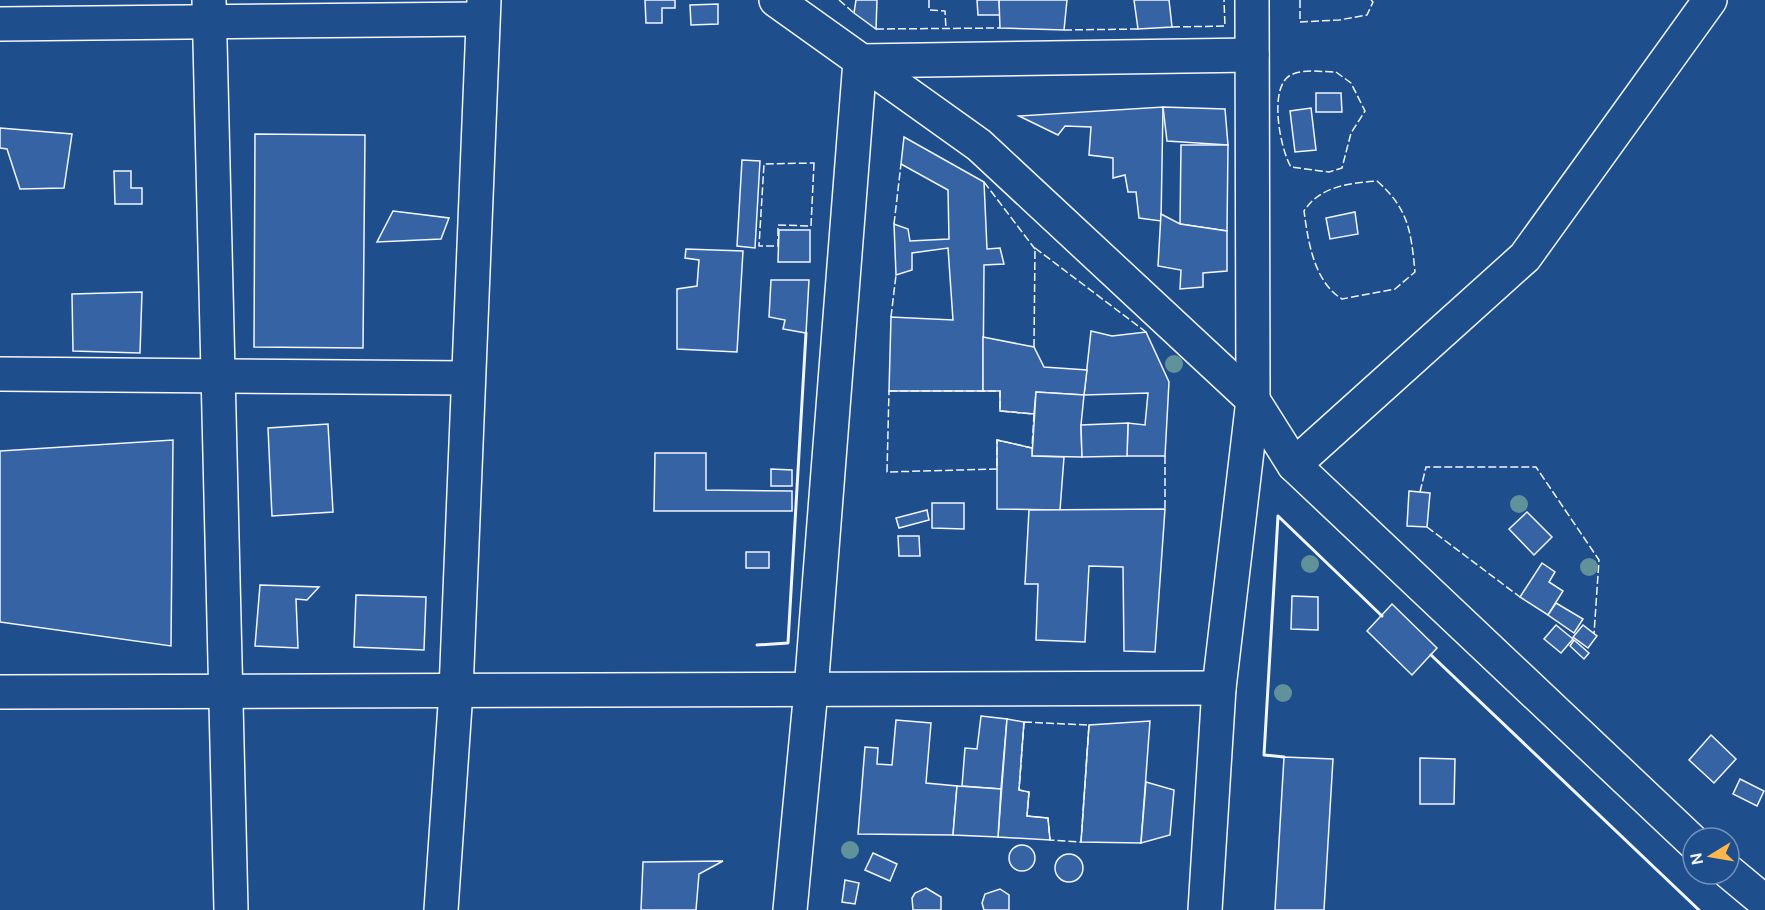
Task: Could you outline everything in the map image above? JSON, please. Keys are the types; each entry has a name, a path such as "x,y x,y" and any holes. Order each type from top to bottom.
{"street":[{"path":"776,0 979,145 1253,400 1294,465 1681,831"},
{"path":"1205,910 1219,688 1253,400 1252,0"},
{"path":"1294,465 1525,257 1710,0"},
{"path":"0,24 209,11 483,9 456,691 441,910"},
{"path":"209,11 231,910"},
{"path":"860,61 1252,56"},
{"path":"790,910 811,690 860,61"},
{"path":"0,374 468,378"},
{"path":"0,692 1219,688"},
{"path":"1741,882 1765,902"}],"building":[{"path":"645,0 675,0 675,8 662,8 662,23 646,23"},
{"path":"856,0 877,0 876,29 854,13"},
{"path":"977,0 999,0 1000,15 978,15"},
{"path":"999,0 1067,0 1064,30 1000,28"},
{"path":"1134,0 1169,0 1172,27 1138,29"},
{"path":"718,4 718,24 691,25 690,5"},
{"path":"1316,93 1341,93 1342,112 1316,112"},
{"path":"1163,107 1161,221 1139,218 1136,192 1128,192 1125,175 1113,178 1113,158 1089,155 1091,127 1065,126 1058,135 1019,116"},
{"path":"1163,107 1225,109 1228,145 1167,141"},
{"path":"1311,108 1316,150 1295,152 1290,111"},
{"path":"0,128 72,134 64,188 20,189 7,149 0,148"},
{"path":"255,134 365,135 363,348 254,347"},
{"path":"904,137 984,182 987,249 1000,248 1004,264 984,265 983,391 889,391 891,317 953,320 948,248 912,253 912,270 896,275 894,224 908,229 910,241 949,239 948,190 901,164"},
{"path":"1181,145 1228,145 1227,231 1180,224"},
{"path":"742,160 760,161 755,248 737,246"},
{"path":"114,171 131,171 131,188 142,188 142,204 115,204"},
{"path":"393,211 449,218 441,239 377,242"},
{"path":"1355,212 1358,234 1330,239 1326,218"},
{"path":"1161,214 1180,224 1227,231 1227,271 1203,273 1203,287 1180,289 1181,270 1158,266"},
{"path":"779,230 810,230 810,262 778,262"},
{"path":"686,249 743,251 737,352 677,349 677,289 697,286 699,260 685,258"},
{"path":"771,280 809,280 806,333 783,329 785,320 769,317"},
{"path":"142,292 140,353 73,351 72,294"},
{"path":"1091,331 1112,336 1146,332 1169,382 1165,456 1127,456 1128,423 1145,425 1148,393 1084,395"},
{"path":"983,337 1034,347 1044,367 1087,370 1084,395 1036,392 1034,414 1000,411 1000,391 983,391"},
{"path":"1036,392 1084,395 1081,425 1082,457 1032,456"},
{"path":"1128,423 1127,456 1082,457 1081,425"},
{"path":"328,424 333,512 272,516 268,428"},
{"path":"173,440 171,646 0,622 0,451"},
{"path":"997,440 1032,448 1032,456 1064,457 1060,510 997,509"},
{"path":"655,453 706,453 706,490 792,491 792,511 654,511"},
{"path":"771,469 792,470 792,486 771,486"},
{"path":"1409,491 1430,493 1427,527 1407,526"},
{"path":"932,503 964,503 964,529 932,528"},
{"path":"1165,509 1155,652 1124,651 1123,567 1089,566 1085,642 1036,640 1038,584 1025,584 1029,510"},
{"path":"927,510 929,520 899,528 896,518"},
{"path":"1527,512 1552,537 1534,555 1509,529"},
{"path":"898,536 919,536 920,556 899,556"},
{"path":"746,552 769,552 769,568 746,568"},
{"path":"1542,563 1555,572 1549,582 1563,591 1548,615 1520,597"},
{"path":"260,585 319,587 307,600 296,599 298,648 255,646"},
{"path":"356,595 426,597 424,650 354,647"},
{"path":"1292,596 1318,597 1318,630 1291,629"},
{"path":"1556,603 1583,619 1574,633 1548,615"},
{"path":"1392,604 1437,648 1412,675 1367,631"},
{"path":"1556,625 1573,639 1561,653 1544,639"},
{"path":"1583,625 1597,636 1588,648 1573,637"},
{"path":"1574,640 1589,653 1584,659 1570,646"},
{"path":"981,716 1007,719 1001,789 962,786 965,748 977,749"},
{"path":"1007,719 1024,722 1019,790 1029,792 1027,816 1048,818 1050,840 998,837"},
{"path":"896,720 931,723 926,783 957,786 953,835 858,834 865,747 878,748 877,764 892,765"},
{"path":"1150,721 1141,843 1081,842 1089,725"},
{"path":"1711,735 1736,759 1714,783 1689,760"},
{"path":"1284,757 1333,759 1324,910 1275,910"},
{"path":"1420,758 1455,759 1454,804 1420,804"},
{"path":"1740,779 1764,791 1757,806 1733,794"},
{"path":"1146,782 1174,790 1170,835 1141,843"},
{"path":"957,786 1001,789 998,837 953,835"},
{"path":"1022,845 1031,849 1035,858 1031,867 1022,871 1013,867 1009,858 1013,849"},
{"path":"873,853 897,864 890,881 865,870"},
{"path":"1069,854 1079,858 1083,868 1079,878 1069,882 1059,878 1055,868 1059,858"},
{"path":"723,861 699,874 696,910 641,910 643,862"},
{"path":"845,880 859,883 855,904 842,902"},
{"path":"926,888 941,897 941,910 913,910 912,898 915,893"},
{"path":"1000,889 1009,895 1009,910 984,910 982,903 985,894"}],"fence":[{"path":"839,0 854,13"},
{"path":"929,0 929,10 945,11 946,29"},
{"path":"1172,27 1225,26 1224,0"},
{"path":"1300,0 1300,22 1339,20 1367,15 1373,2 1371,0"},
{"path":"876,29 1000,28"},
{"path":"1064,30 1138,29"},
{"path":"1298,72 1336,72 1351,83 1365,111 1351,133 1342,168 1329,172 1291,167 1280,132 1278,117 1280,90 1285,80 1298,72"},
{"path":"814,163 811,226 778,225 778,246 759,246 764,164 814,163"},
{"path":"894,224 901,164"},
{"path":"1377,181 1388,191 1402,212 1410,233 1415,272 1395,289 1342,299 1332,292 1319,272 1310,248 1304,211 1318,196 1336,187 1377,181"},
{"path":"984,182 1035,249"},
{"path":"1034,347 1035,248 1146,332"},
{"path":"891,317 896,275"},
{"path":"889,391 1000,391 1000,411 1034,414 1032,448 997,440 997,469 887,472 889,391"},
{"path":"1165,456 1165,509"},
{"path":"1420,492 1426,467 1536,467 1599,560 1594,634"},
{"path":"1427,527 1520,597"},
{"path":"1024,722 1089,725 1081,842 1050,840 1048,818 1027,816 1029,792 1019,790 1024,722"}],"wall":[{"path":"757,645 788,643 806,333"},
{"path":"1284,757 1264,755 1278,516 1382,616"},
{"path":"1431,655 1699,910"}]}
